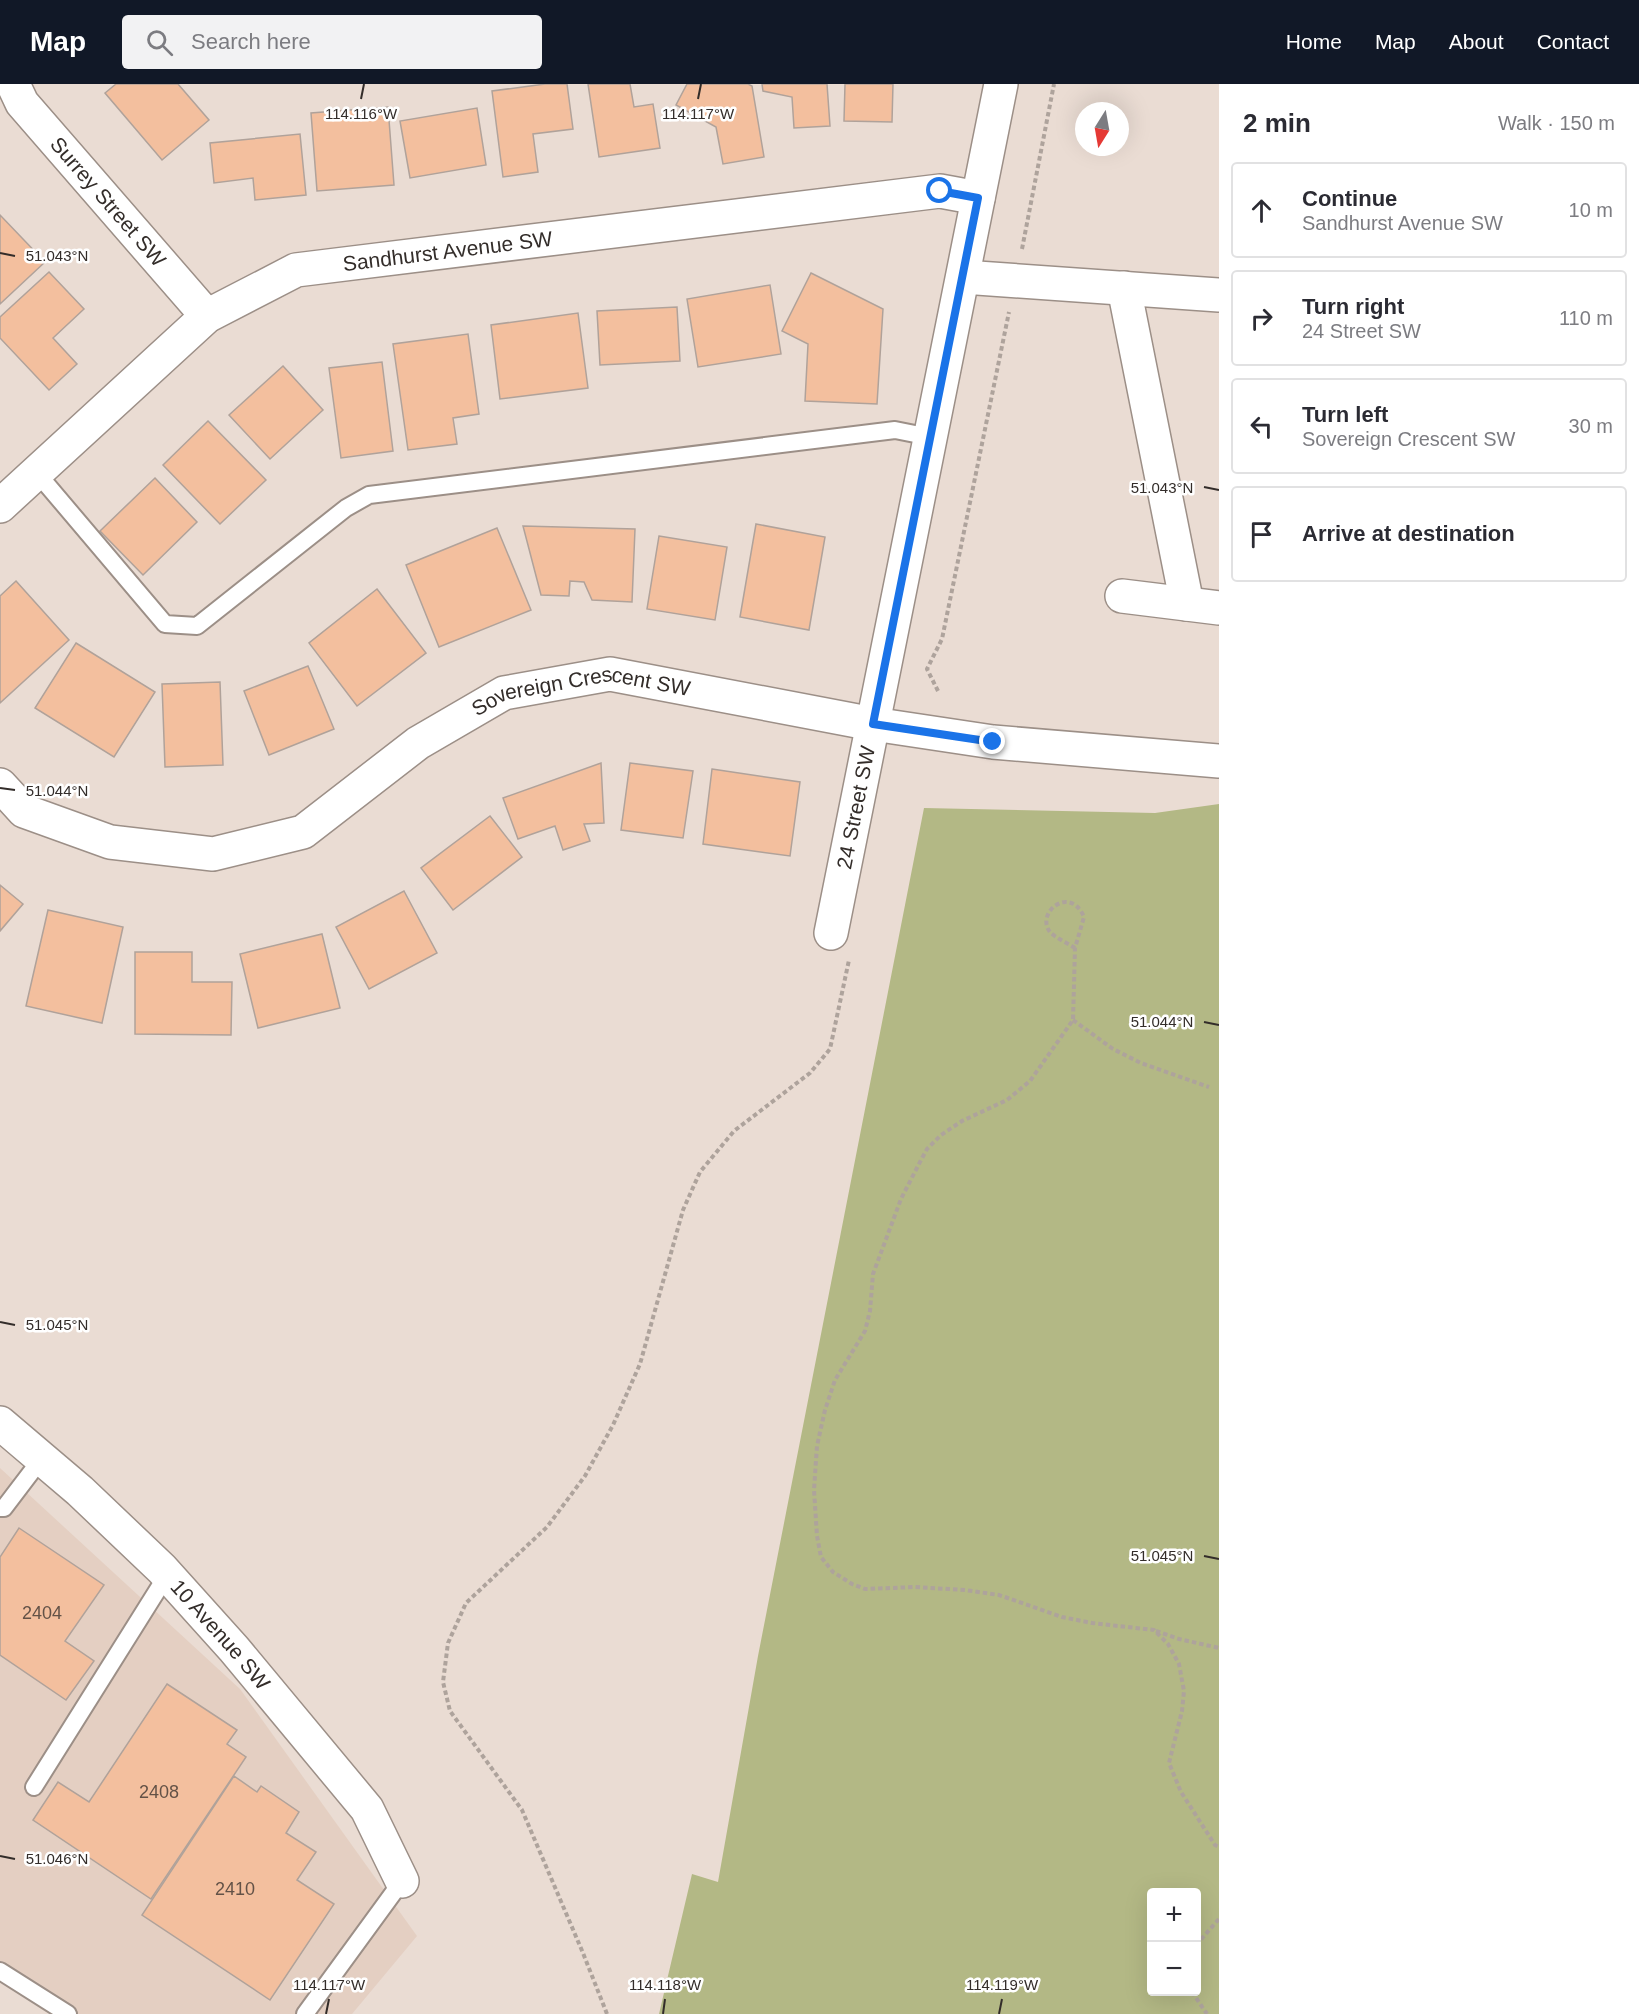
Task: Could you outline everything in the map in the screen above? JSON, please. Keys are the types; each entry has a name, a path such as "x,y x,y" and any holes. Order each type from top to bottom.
{"street":[{"name":"Surrey Street SW","path":"13,84 22,104 207,316"},
{"name":"24 Street SW","path":"831,933 1001,84"},
{"name":"Sandhurst Avenue SW","path":"0,506 207,316 296,270 940,191 978,198"},
{"path":"963,277 1219,295"},
{"path":"1124,288 1187,604"},
{"path":"1122,596 1219,608"},
{"name":"Sovereign Crescent SW","path":"0,785 24,811 110,842 213,854 303,832 418,743 504,693 610,674 873,724 993,742 1219,761"},
{"name":"10 Avenue SW","path":"0,1422 80,1491 167,1575 234,1650 367,1809 402,1881"}],"lane":[{"path":"37,473 165,624 197,626 346,507 369,495 895,430 930,437"},
{"path":"0,1509 4,1508 42,1458"},
{"path":"34,1787 167,1575"},
{"path":"305,2014 402,1881"},
{"path":"0,1971 68,2014"}],"path":[{"path":"938,691 927,669 942,639 1054,84"},
{"path":"1075,948 1051,933 1046,925 1048,915 1059,902 1072,902 1080,907 1084,917 1075,948 1073,1020 1030,1081 1007,1100 962,1121 941,1134 927,1149 901,1199 873,1274 870,1311 865,1331 835,1380 825,1410 816,1457 814,1490 821,1557 833,1572 865,1589 915,1587 999,1595 1062,1617 1154,1630 1179,1639 1219,1648"},
{"path":"606,2014 583,1953 522,1810 450,1711 443,1682 448,1643 466,1603 547,1527 585,1476 613,1425 640,1364 683,1210 700,1172 734,1131 810,1073 830,1049 850,953 831,933"},
{"path":"1073,1020 1113,1049 1141,1063 1209,1087"},
{"path":"1154,1630 1168,1644 1179,1664 1184,1691 1182,1711 1169,1763 1181,1792 1215,1845 1219,1847"},
{"path":"1200,1942 1219,1919"},
{"path":"1195,1996 1206,2014"}],"shaded area":[{"path":"0,1468 240,1689 417,1936 352,2014 77,2014 0,1968"}],"green space":[{"path":"1219,804 1219,2014 659,2014 692,1874 718,1882 758,1656 924,808 1155,813"}],"building":[{"path":"116,84 178,84 209,120 162,160 105,93"},
{"path":"545,84 567,84 573,129 533,134 538,172 503,177 492,91"},
{"path":"588,84 630,84 634,107 653,104 660,148 599,157"},
{"path":"687,84 748,84 752,86 764,157 723,164 716,127 676,105"},
{"path":"762,84 827,84 830,126 794,128 792,97 763,91"},
{"path":"845,84 893,84 892,122 844,121"},
{"path":"388,107 394,185 317,191 311,113"},
{"path":"477,108 486,165 410,178 400,121"},
{"path":"300,134 306,195 255,200 253,178 214,183 210,143"},
{"path":"0,215 45,262 0,304"},
{"path":"49,272 84,309 53,338 77,364 49,390 0,338 0,317"},
{"path":"811,273 883,309 877,404 805,401 808,344 782,331"},
{"path":"770,285 781,354 698,367 687,299"},
{"path":"677,307 680,361 600,365 597,311"},
{"path":"578,313 588,388 500,399 491,325"},
{"path":"468,334 479,414 453,418 457,444 408,450 393,344"},
{"path":"382,362 393,451 341,458 329,368"},
{"path":"283,366 323,410 270,459 229,415"},
{"path":"208,421 266,480 220,524 163,465"},
{"path":"155,478 197,522 143,575 100,531"},
{"path":"756,524 825,537 809,630 740,617"},
{"path":"523,526 635,529 632,602 592,600 584,582 570,581 569,596 541,595"},
{"path":"497,528 531,610 439,647 406,565"},
{"path":"659,536 727,547 715,620 647,609"},
{"path":"16,581 69,640 0,703 0,596"},
{"path":"377,589 426,653 357,706 309,643"},
{"path":"76,643 155,692 114,757 35,708"},
{"path":"308,666 334,729 269,755 244,691"},
{"path":"220,682 223,765 165,767 162,684"},
{"path":"601,763 604,823 584,824 590,841 563,850 555,826 518,839 503,798"},
{"path":"630,763 693,771 683,838 621,830"},
{"path":"712,769 800,782 790,856 703,844"},
{"path":"490,816 522,857 453,910 421,868"},
{"path":"0,885 23,904 0,931"},
{"path":"404,891 437,953 369,989 336,927"},
{"path":"48,910 123,927 102,1023 26,1006"},
{"path":"322,934 340,1008 258,1028 240,954"},
{"path":"135,952 192,952 192,982 232,982 231,1035 135,1034"},
{"path":"19,1528 104,1585 65,1641 94,1661 66,1700 0,1655 0,1557"},
{"path":"167,1684 237,1730 227,1744 246,1757 151,1899 33,1820 58,1782 89,1802"},
{"path":"234,1776 257,1792 261,1786 299,1812 286,1833 316,1852 297,1880 334,1904 270,2000 142,1915"}],"route":[{"path":"940,191 978,198 873,724 993,742"}]}
